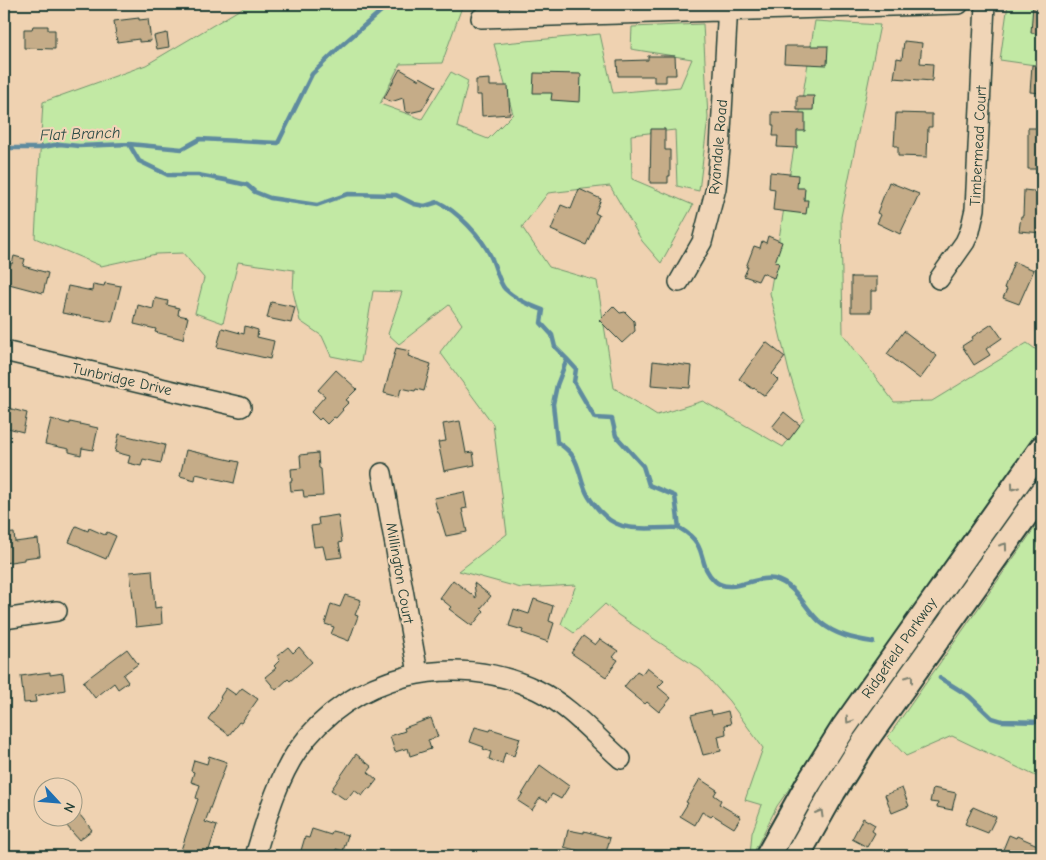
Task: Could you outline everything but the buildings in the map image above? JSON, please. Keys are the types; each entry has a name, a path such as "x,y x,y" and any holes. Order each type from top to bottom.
{"main road":[{"name":"Ridgefield Parkway","path":"768,856 807,786 844,727 1042,448"},
{"name":"Ridgefield Parkway","path":"797,856 863,744 1042,492"}],"street":[{"path":"481,18 728,7 959,4"},
{"name":"Timbermead Court","path":"939,279 965,242 970,231 975,209 985,4"},
{"name":"Ryandale Road","path":"679,282 702,242 716,188 728,7"},
{"name":"Tunbridge Drive","path":"4,352 241,407"},
{"name":"Millington Court","path":"382,473 418,673"},
{"path":"4,619 57,611"},
{"path":"254,856 277,789 285,772 297,751 312,733 330,714 350,700 381,684 418,673 446,670 490,673 537,690 569,710 621,759"}],"green space":[{"path":"249,4 463,4 442,63 400,64 380,104 422,119 451,72 468,81 457,127 488,139 513,114 494,44 600,34 613,93 680,87 692,59 631,49 632,27 703,24 708,118 699,191 677,186 675,130 631,135 632,179 693,205 661,263 642,241 610,186 548,193 522,227 549,267 597,281 614,388 657,415 703,401 783,447 804,419 789,372 770,293 815,21 880,25 841,217 843,334 894,402 932,401 1027,343 1038,351 1042,345 1042,432 777,806 752,856 750,856 752,833 762,805 745,800 763,748 729,701 701,670 618,615 605,604 574,633 561,624 576,585 521,588 459,571 507,534 493,424 440,352 462,324 449,305 399,344 388,334 402,292 373,291 361,362 331,356 322,336 300,321 293,291 294,270 238,262 223,323 195,313 204,278 183,253 156,254 101,266 35,238 43,102 146,65"},
{"path":"1008,4 1042,4 1042,66 1000,60"},
{"path":"1036,526 1042,594 1042,779 952,736 906,756 888,737"}],"waterway":[{"path":"129,144 182,149 200,139 278,143 312,74 389,4"},
{"name":"Flat Branch","path":"4,148 38,148 60,144 79,146 129,144 139,161 168,175 198,175 225,180 247,185 255,192 270,198 317,205 348,194 396,195 414,204 425,206 438,202 461,218 482,241 505,289 518,299 543,310 541,323 552,335 555,347 567,359 557,385 553,404 557,442 574,457 586,492 602,513 611,521 626,527 681,529 696,542 709,575 721,585 728,586 774,579 789,586 814,616 832,630 845,636 873,642"},
{"path":"567,359 576,369 574,382 595,418 612,419 616,436 643,466 649,485 675,496 679,528"},
{"name":"Flat Branch","path":"940,678 969,696 992,718 1002,721 1042,722"}]}
